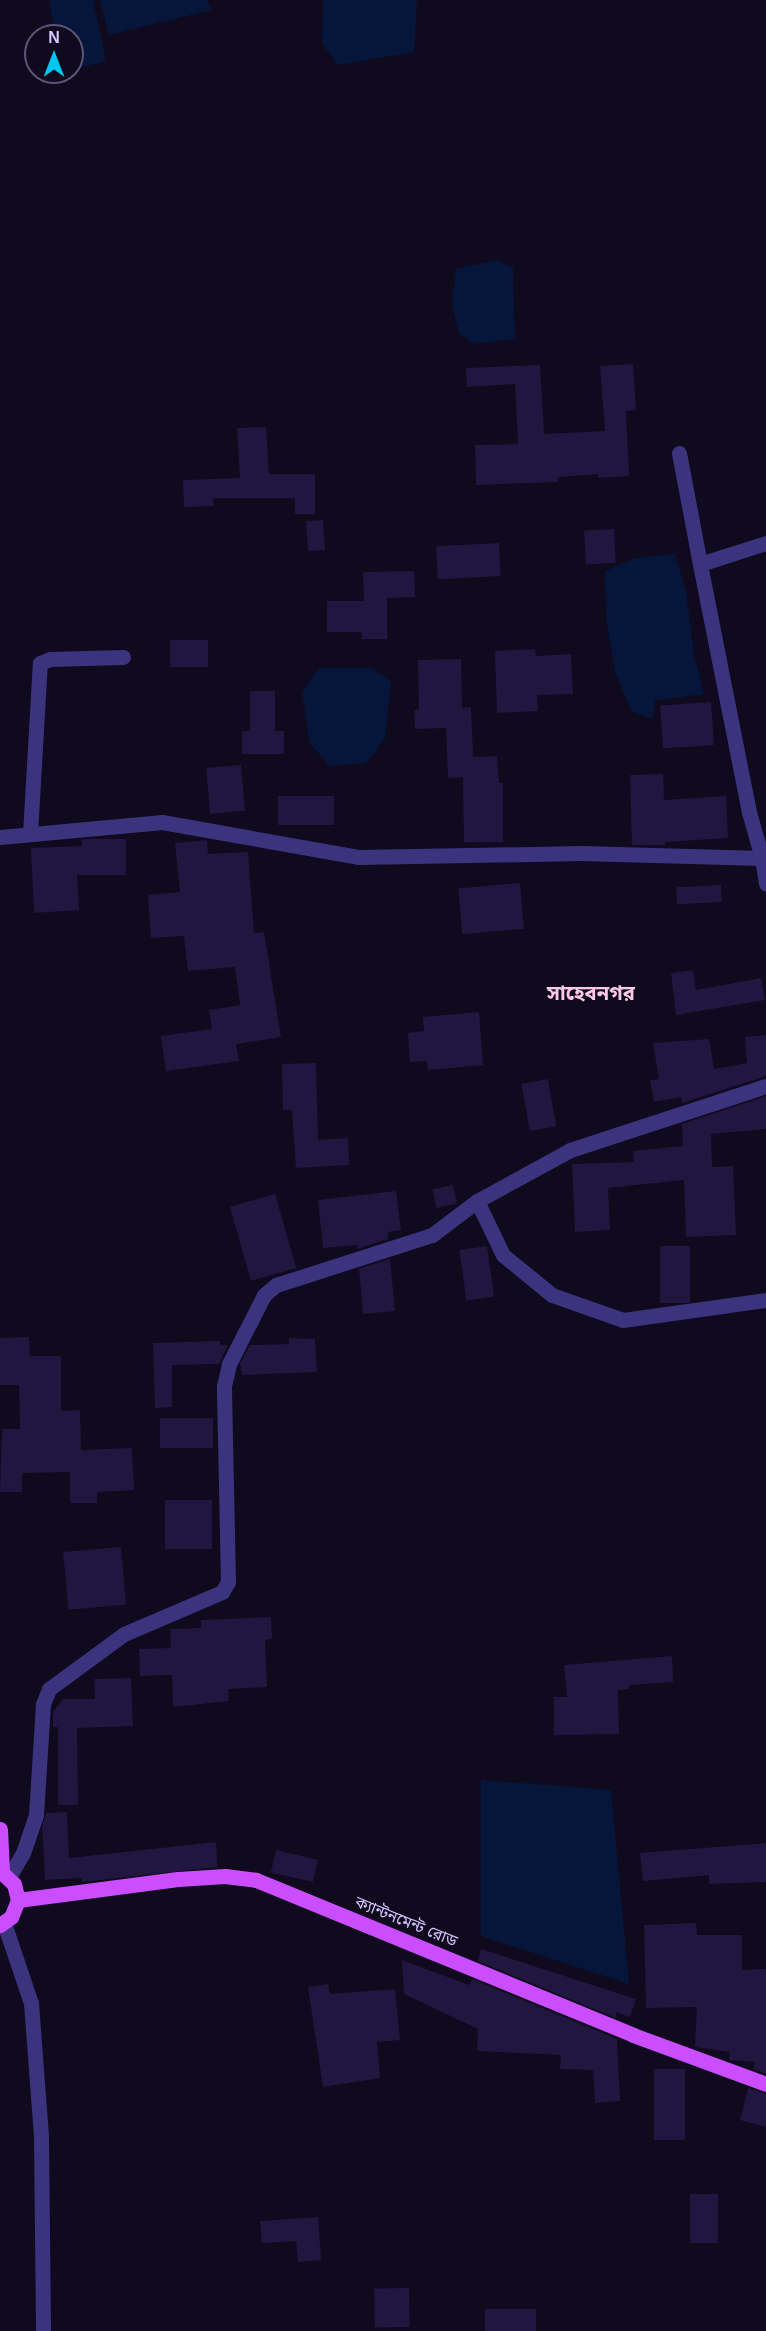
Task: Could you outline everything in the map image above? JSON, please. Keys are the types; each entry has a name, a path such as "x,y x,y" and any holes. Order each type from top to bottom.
{"main road":[{"path":"0,1828 4,1873 18,1900 2,1924"},
{"name":"ক্যান্টনমেন্ট রোড","path":"18,1900 178,1879 225,1876 256,1880 633,2035 766,2084"}],"street":[{"path":"679,453 749,812 762,858 766,884"},
{"path":"700,564 766,543"},
{"path":"30,834 40,663 50,659 123,657"},
{"path":"0,837 162,822 358,857 581,853 762,858"},
{"path":"4,1873 23,1853 36,1815 43,1704 49,1689 124,1634 222,1592 228,1582 224,1386 229,1364 264,1294 276,1285 432,1235 477,1201 570,1150 766,1086"},
{"path":"477,1201 503,1255 511,1262 552,1294 623,1320 766,1300"},
{"path":"2,1924 31,2003 40,2137 43,2331"}],"water":[{"path":"49,0 93,0 106,61 84,67 84,24 54,24"},
{"path":"100,0 208,0 211,10 109,35"},
{"path":"323,0 417,0 414,52 338,65 322,44"},
{"path":"498,260 513,268 515,339 473,344 459,333 452,304 456,269"},
{"path":"675,554 686,591 694,654 704,694 655,701 653,719 632,712 615,673 606,616 605,571 635,558"},
{"path":"319,668 372,668 391,681 385,739 366,763 330,766 310,744 302,692"},
{"path":"481,1780 611,1790 629,1984 481,1936"}],"building":[{"path":"633,364 636,410 626,411 629,476 598,478 598,474 558,477 558,482 476,485 475,445 518,444 515,384 467,387 466,368 540,365 544,434 605,431 600,366"},
{"path":"266,427 269,474 315,474 315,514 295,514 295,498 213,498 214,506 184,507 183,480 240,478 237,428"},
{"path":"323,520 325,550 308,551 306,521"},
{"path":"614,529 616,563 586,565 584,531"},
{"path":"499,543 501,576 438,579 436,546"},
{"path":"414,571 415,597 387,598 387,639 362,639 362,632 327,632 327,601 364,601 363,572"},
{"path":"170,640 208,640 208,667 170,667"},
{"path":"535,649 536,656 571,654 573,694 537,695 538,711 497,713 495,651"},
{"path":"461,659 462,708 471,707 473,757 497,756 499,783 503,783 503,842 464,842 463,777 448,778 446,728 415,729 414,710 419,710 418,660"},
{"path":"250,691 275,691 275,731 284,731 284,754 242,754 242,731 250,731"},
{"path":"711,702 714,745 663,748 660,706"},
{"path":"241,765 245,811 210,814 206,768"},
{"path":"663,774 664,800 726,796 728,838 665,842 665,845 632,845 630,775"},
{"path":"278,796 334,796 334,825 278,825"},
{"path":"82,839 126,839 126,875 77,875 79,910 34,913 31,848 82,846"},
{"path":"207,840 208,854 248,852 254,933 264,932 281,1037 236,1044 239,1061 166,1071 161,1036 212,1029 209,1010 240,1005 235,967 188,971 184,936 151,938 148,895 180,892 175,843"},
{"path":"520,883 524,929 462,934 458,888"},
{"path":"721,885 722,902 677,904 676,887"},
{"path":"693,970 696,990 761,978 765,1000 676,1015 671,973"},
{"path":"479,1012 483,1065 428,1070 427,1061 410,1062 408,1033 424,1031 423,1017"},
{"path":"766,1035 766,1076 682,1103 681,1097 654,1102 650,1080 659,1079 653,1043 709,1039 714,1069 747,1063 745,1037"},
{"path":"316,1063 318,1140 348,1138 349,1165 296,1168 292,1110 283,1110 282,1064"},
{"path":"548,1079 556,1126 530,1131 521,1084"},
{"path":"766,1096 766,1129 711,1134 712,1167 733,1166 736,1235 686,1237 684,1180 608,1188 610,1230 575,1232 572,1164 634,1162 633,1151 683,1146 682,1124"},
{"path":"453,1185 457,1204 436,1208 432,1189"},
{"path":"396,1191 401,1230 388,1232 388,1239 357,1249 357,1245 323,1248 318,1200"},
{"path":"275,1194 296,1268 251,1281 230,1207"},
{"path":"487,1246 494,1297 466,1300 459,1250"},
{"path":"660,1246 690,1246 690,1303 660,1303"},
{"path":"390,1259 395,1311 363,1314 359,1269"},
{"path":"29,1337 30,1356 61,1356 61,1411 80,1410 81,1450 132,1448 134,1490 97,1492 97,1503 70,1503 70,1472 22,1473 22,1492 0,1492 2,1429 20,1429 19,1385 0,1385 0,1338"},
{"path":"289,1338 315,1339 317,1372 242,1375 240,1363 250,1345 289,1344"},
{"path":"220,1341 221,1345 228,1345 219,1364 172,1365 172,1407 155,1408 153,1343"},
{"path":"160,1418 213,1418 213,1448 160,1448"},
{"path":"165,1500 212,1500 212,1549 165,1549"},
{"path":"121,1547 126,1605 68,1610 63,1552"},
{"path":"271,1617 272,1639 265,1640 267,1687 228,1689 229,1701 173,1707 172,1675 140,1676 139,1649 171,1648 170,1629 201,1628 201,1620"},
{"path":"672,1656 673,1682 629,1685 629,1689 618,1690 619,1734 554,1735 554,1697 567,1697 564,1665"},
{"path":"131,1678 133,1726 77,1728 78,1805 58,1805 58,1727 53,1727 53,1712 63,1699 95,1699 94,1679"},
{"path":"67,1812 69,1858 216,1842 217,1867 82,1882 82,1878 45,1880 42,1827 46,1813"},
{"path":"766,1843 766,1882 709,1884 709,1875 643,1881 640,1853"},
{"path":"276,1850 318,1860 313,1882 271,1872"},
{"path":"696,1923 697,1935 742,1935 742,1970 766,1969 766,2074 753,2069 755,2062 729,2060 730,2052 695,2047 697,2007 646,2008 644,1925"},
{"path":"481,1949 636,1999 630,2017 616,2012 616,2018 478,1961"},
{"path":"402,1960 469,1985 472,1979 617,2039 620,2101 595,2103 593,2070 560,2069 561,2055 477,2051 478,2029 404,1994"},
{"path":"328,1984 330,1994 395,1989 400,2040 377,2042 380,2078 323,2087 308,1987"},
{"path":"654,2069 685,2069 685,2140 654,2140"},
{"path":"748,2088 766,2094 766,2127 740,2120"},
{"path":"690,2194 718,2194 718,2243 690,2243"},
{"path":"318,2217 321,2260 298,2262 296,2241 262,2243 260,2221"},
{"path":"409,2288 410,2327 375,2328 374,2289"},
{"path":"485,2309 536,2309 536,2331 485,2331"}],"district":[{"name":"সাহেবনগর","path":"591,993"}]}
